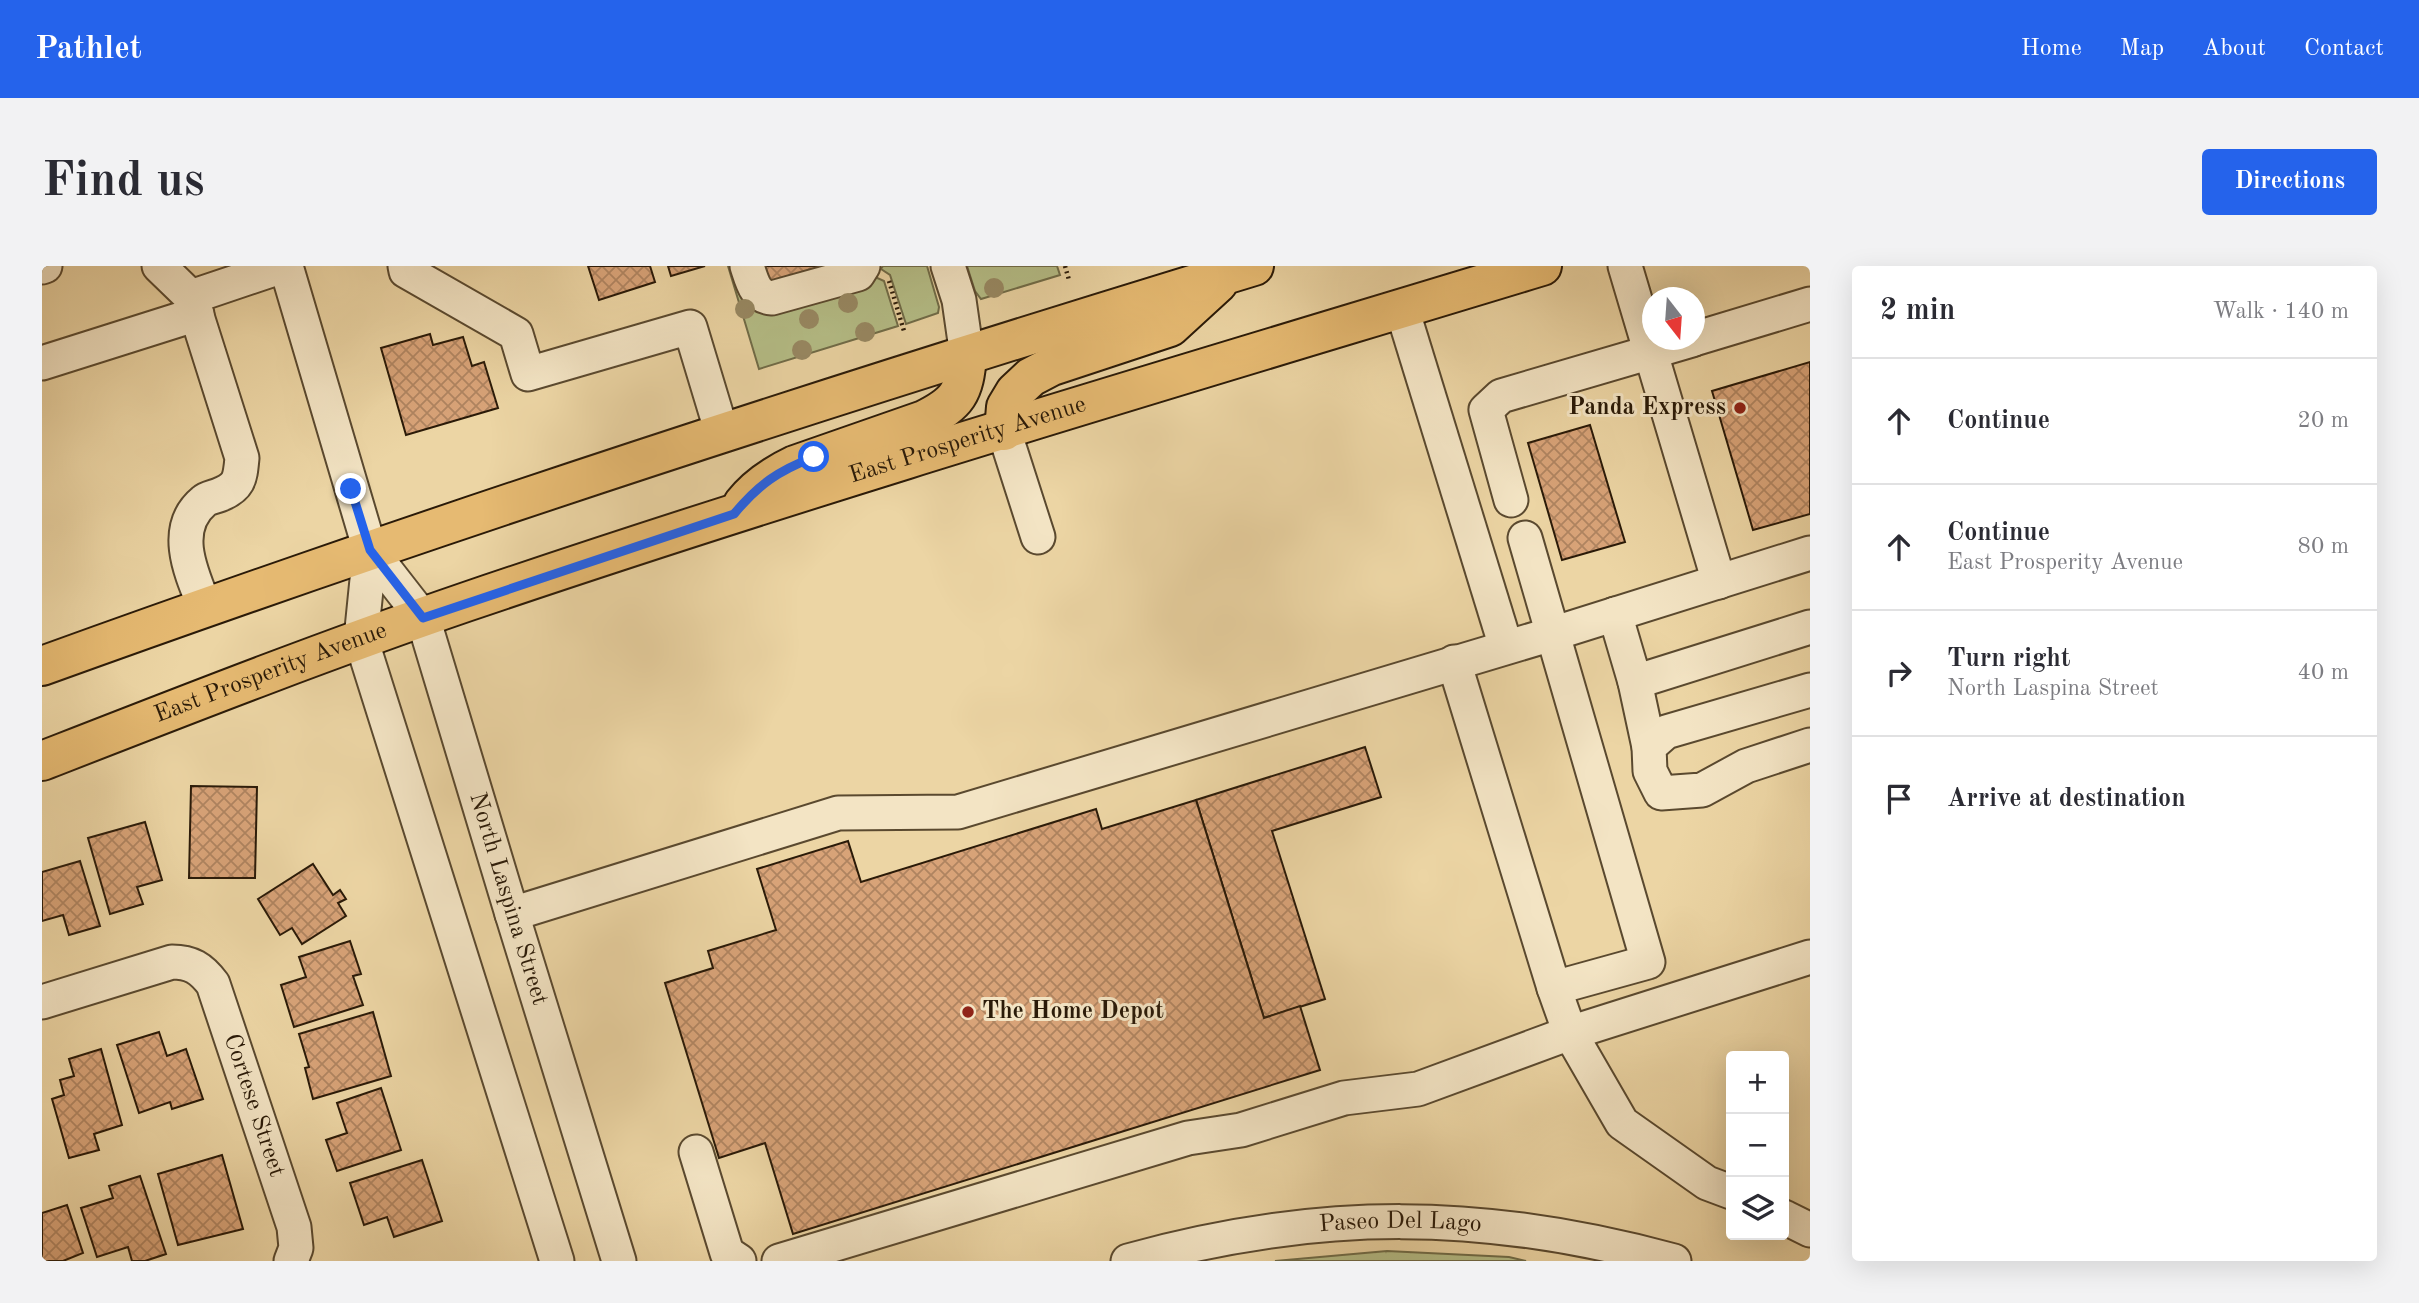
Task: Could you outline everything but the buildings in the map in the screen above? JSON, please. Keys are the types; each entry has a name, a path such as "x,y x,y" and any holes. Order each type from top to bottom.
{"main road":[{"name":"East Prosperity Avenue","path":"42,761 361,639 734,514 1542,266"},
{"path":"42,666 370,550 722,433 967,356 1182,277 1240,270"},
{"path":"1004,431 1006,407 1031,377 1052,366 1170,327 1240,270"},
{"path":"734,514 754,490 785,469 924,420 939,412 949,405 965,382 967,356"}],"street":[{"path":"159,266 194,306 242,458 240,479 229,491 205,500 192,515 186,539 188,564 205,607"},
{"path":"42,363 194,306 284,266"},
{"name":"North Laspina Street","path":"284,266 370,550 423,618 620,1261"},
{"path":"405,266 406,271 516,334 527,374 690,327 722,433"},
{"path":"747,266 755,288 765,297 772,298 858,274 875,272"},
{"path":"948,266 959,300 967,356"},
{"path":"1625,266 1719,582"},
{"path":"1705,335 1810,304"},
{"path":"1402,309 1506,647"},
{"path":"1511,500 1486,410 1501,396 1657,350"},
{"path":"1004,431 1038,537"},
{"path":"1525,538 1648,962 1554,989"},
{"name":"North Laspina Street","path":"370,550 361,639 556,1261"},
{"path":"512,914 838,813 958,812 1552,634 1810,553"},
{"path":"1615,614 1649,747 1650,771 1661,793 1702,790 1746,766 1810,745"},
{"path":"1634,682 1810,627"},
{"path":"1454,663 1554,989 1570,1033 1622,1124 1707,1183 1726,1190"},
{"path":"1649,747 1666,732 1810,690"},
{"path":"779,1261 1188,1138 1241,1130 1345,1098 1418,1089 1570,1033 1810,957"},
{"name":"Cortese Street","path":"42,1002 163,965 187,962 204,972 212,984 294,1227 296,1248 291,1261"},
{"path":"696,1152 727,1253 739,1261"},
{"path":"1789,1220 1810,1230"},
{"name":"Paseo Del Lago","path":"1128,1261 1237,1235 1315,1225 1437,1221 1540,1231 1674,1261"}],"path":[{"path":"1065,266 1069,280"},
{"path":"875,272 904,331"}],"green space":[{"path":"728,266 873,276 884,281 898,326 759,369"},
{"path":"883,266 927,266 939,307 938,313 906,324 890,275 881,269"},
{"path":"967,266 1057,266 1060,275 981,299 975,291"},
{"path":"1387,1251 1509,1257 1526,1261 1275,1261"}],"place":[{"name":"Panda Express","path":"1740,408"},
{"name":"The Home Depot","path":"968,1012"}],"route":[{"path":"351,489 370,550 423,618 734,514 754,490 776,474 814,457"}]}
